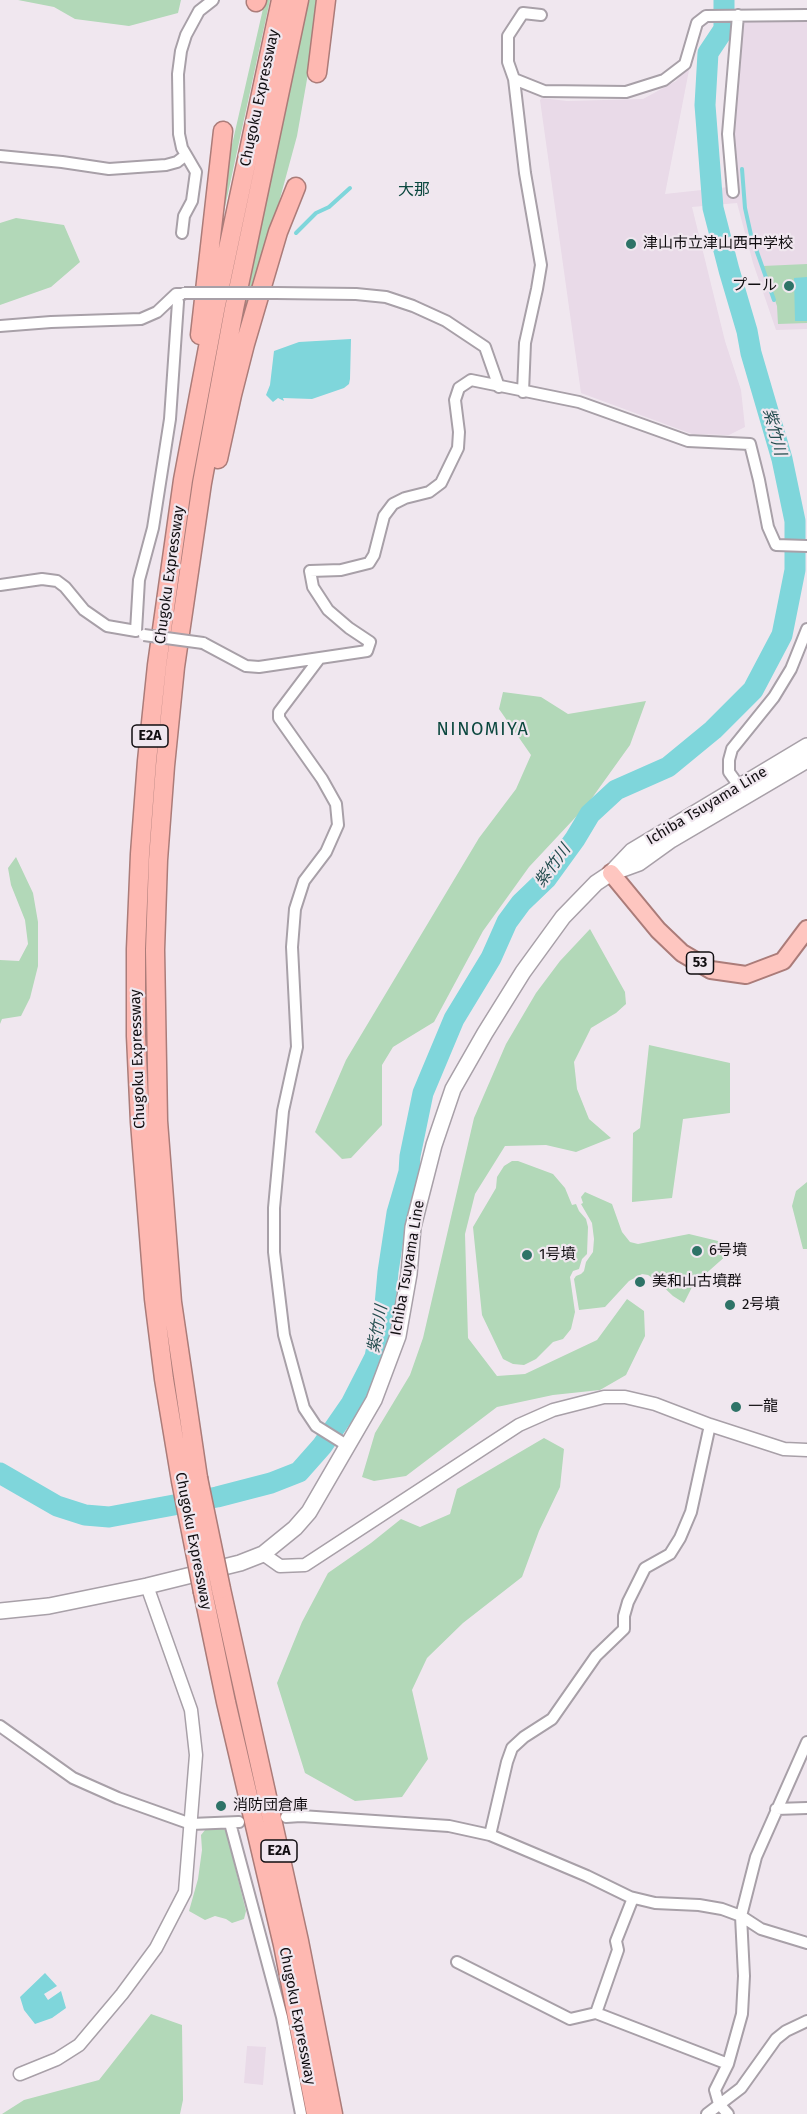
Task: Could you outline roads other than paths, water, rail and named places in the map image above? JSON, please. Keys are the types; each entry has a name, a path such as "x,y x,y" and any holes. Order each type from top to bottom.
{"highway":[{"name":"Chugoku Expressway","path":"280,0 216,305 183,480 169,570 147,761 136,949 137,1058 146,1213 160,1345 212,1591 233,1734 283,1945 316,2114"},
{"name":"Chugoku Expressway","path":"190,1479 172,1302 158,1121 155,1035 158,871 165,766 175,668 219,387 299,0"},
{"path":"317,73 326,0"},
{"path":"183,480 223,131"},
{"path":"192,549 209,510 232,395 257,301 278,232 296,187"},
{"name":"53","path":"612,873 658,930 682,953 711,970 746,975 783,961 807,929"},
{"name":"Chugoku Expressway","path":"212,1591 299,1941 333,2114"}],"main road":[{"name":"Ichiba Tsuyama Line","path":"743,791 807,746"},
{"name":"Ichiba Tsuyama Line","path":"0,1611 49,1606 147,1586 240,1563 263,1554 295,1528 309,1512 342,1443 374,1400 398,1336 409,1274 413,1227 434,1145 453,1089 485,1033 541,945 585,893 612,873 632,851 743,791 807,760"}],"street":[{"path":"182,233 184,216 192,201 195,188 196,172 182,148 178,126 178,74 181,51 186,35 199,11 213,0"},
{"path":"523,392 525,343 541,265 525,173 514,79 507,62 507,36 523,13 541,15"},
{"path":"734,192 728,134 738,15"},
{"path":"514,79 544,91 626,92 664,80 684,64 698,23 706,16 807,15"},
{"path":"0,156 110,169 166,165 177,162 186,155"},
{"path":"0,326 141,319 157,312 180,294 356,294 386,297 446,321 485,347 500,387"},
{"path":"140,633 140,580 143,560 153,528 170,419 180,294"},
{"path":"0,585 42,579 57,582 65,587 84,610 107,626 203,643 246,666 259,667 367,651 370,642 328,610 313,587 310,571 342,570 369,563 374,555 384,516 393,504 405,498 429,492 441,483 458,448 459,432 455,400 459,388 471,380 579,402 688,441 750,444 768,527 776,545 806,546"},
{"path":"743,791 729,772 732,749 774,697 791,669 807,629"},
{"path":"319,659 279,712 279,718 322,779 336,804 338,825 326,852 303,880 295,909 292,946 297,1047 283,1111 274,1208 274,1252 284,1335 304,1408 316,1426 342,1443"},
{"path":"263,1554 280,1566 305,1565 510,1430 564,1407 604,1397 625,1397 655,1404 784,1449 807,1450"},
{"path":"489,1836 512,1748 524,1737 552,1719 596,1656 624,1629 624,1616 628,1602 645,1568 670,1554 680,1538 691,1512 710,1425"},
{"path":"20,2074 57,2059 79,2045 122,1994 156,1948 185,1892 196,1755 190,1710 147,1586"},
{"path":"0,1726 74,1778 118,1798 191,1824 234,1823 282,2017 301,2114"},
{"path":"728,2114 719,2103 715,2091 728,2064 742,2014 744,1976 741,1916 756,1857 807,1742"},
{"path":"776,1809 807,1808"},
{"path":"286,1817 301,1816 449,1826 489,1836 587,1876 633,1898 655,1903 699,1905 741,1916 761,1929 807,1943"},
{"path":"596,2013 618,1950 616,1941 633,1898"},
{"path":"457,1962 570,2019 596,2013 728,2064"},
{"path":"707,2114 741,2088 776,2039 786,2031 807,2021"}],"water":[{"path":"807,277 807,321 795,321 794,278"},
{"path":"351,339 350,379 349,384 344,388 312,399 283,398 284,401 278,398 273,402 266,395 270,385 274,351 299,342"},
{"path":"45,1973 57,1986 44,1994 48,2000 61,1991 66,2008 52,2018 35,2024 24,2010 20,1997"}],"waterway":[{"name":"紫竹川","path":"0,1473 57,1506 85,1515 109,1517 217,1497 271,1483 299,1472 322,1446 351,1404 375,1357 385,1305 397,1213 409,1172 410,1156 423,1093 454,1019 491,958 507,922 521,903 546,879 590,814 616,790 668,767 713,730 753,690 782,635 795,570 795,521 782,459 713,208 705,105 708,53 724,29 724,0"},
{"path":"742,169 745,208 751,235 774,300"},
{"path":"296,233 316,213 329,207 350,188"}],"place":[{"name":"津山市立津山西中学校","path":"631,244"},
{"name":"プール","path":"789,286"},
{"name":"6号墳","path":"697,1251"},
{"name":"1号墳","path":"527,1255"},
{"name":"美和山古墳群","path":"640,1282"},
{"name":"2号墳","path":"730,1305"},
{"name":"一龍","path":"736,1407"},
{"name":"消防団倉庫","path":"221,1806"}],"district":[{"name":"大那","path":"414,191"},
{"name":"NINOMIYA","path":"483,730"}]}
